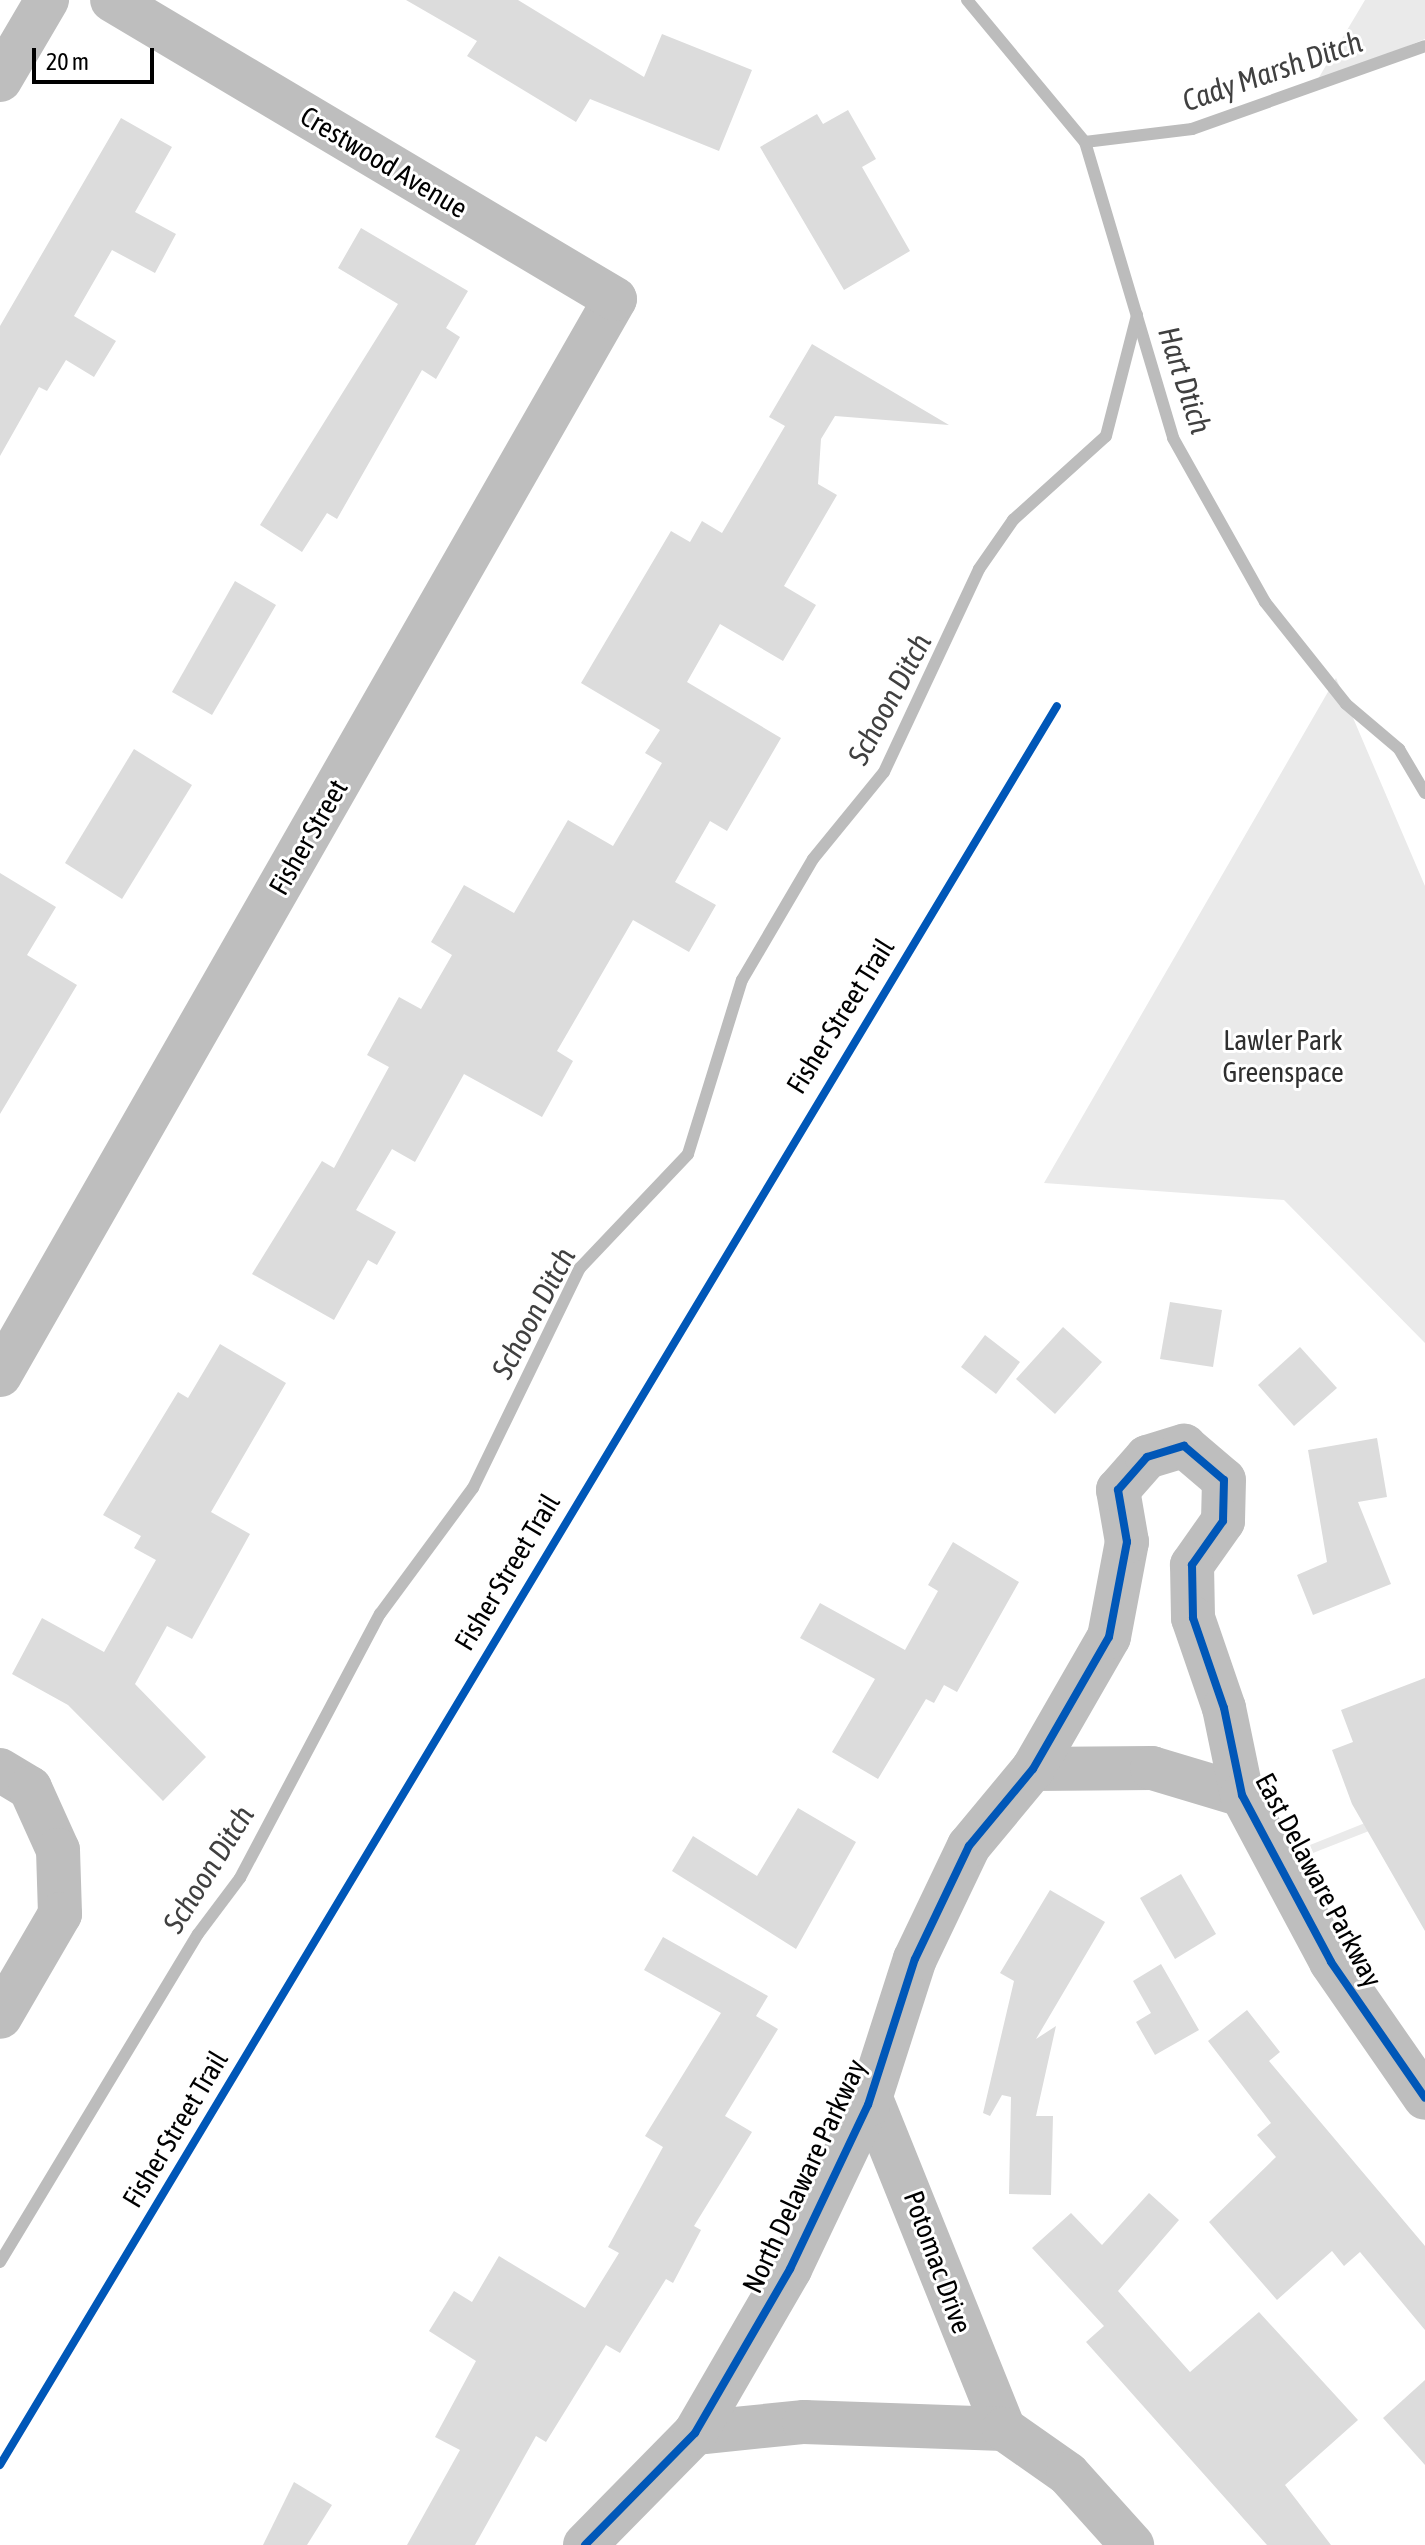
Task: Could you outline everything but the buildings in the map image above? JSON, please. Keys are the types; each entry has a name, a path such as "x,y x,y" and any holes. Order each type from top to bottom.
{"street":[{"path":"0,80 47,0"},
{"name":"Crestwood Avenue","path":"112,0 615,299"},
{"name":"Fisher Street","path":"0,1375 615,299"},
{"name":"East Delaware Parkway","path":"1118,1490 1147,1457 1184,1446 1224,1480 1223,1521 1192,1565 1193,1618 1224,1708 1242,1795 1331,1962 1425,2098"},
{"name":"North Delaware Parkway","path":"585,2545 695,2433 790,2269 870,2096 915,1959 969,1846 1033,1769 1109,1637 1127,1542 1118,1490"},
{"name":"East Delaware Parkway","path":"1033,1769 1152,1768 1242,1795"},
{"path":"0,1770 30,1788 58,1850 60,1914 0,2017"},
{"name":"Potomac Drive","path":"870,2096 1004,2429"},
{"path":"695,2433 804,2422 1004,2429 1068,2474 1132,2545"}],"green space":[{"path":"1365,0 1425,0 1425,39 1315,84"},
{"name":"Lawler Park Greenspace","path":"1336,678 1425,886 1425,1343 1284,1200 1044,1183"},
{"path":"1425,1799 1425,1809 1313,1853 1310,1845"}],"waterway":[{"name":"Hart Dtich","path":"967,0 1085,142 1173,438 1265,602 1346,704 1399,749 1425,793"},
{"name":"Cady Marsh Ditch","path":"1085,142 1192,129 1425,46"},
{"name":"Schoon Ditch","path":"0,2262 198,1934 240,1878 380,1614 473,1488 580,1268 688,1154 742,980 813,859 884,772 979,569 1013,520 1106,436 1137,315"}],"cycle path":[{"name":"Fisher Street Trail","path":"0,2465 1057,706"},
{"path":"585,2545 695,2433 790,2269 868,2105 915,1959 969,1846 1033,1769 1109,1637 1127,1542 1118,1490 1147,1457 1184,1446 1224,1480 1223,1521 1192,1565 1193,1618 1224,1708 1242,1795 1331,1962 1425,2098"}]}
